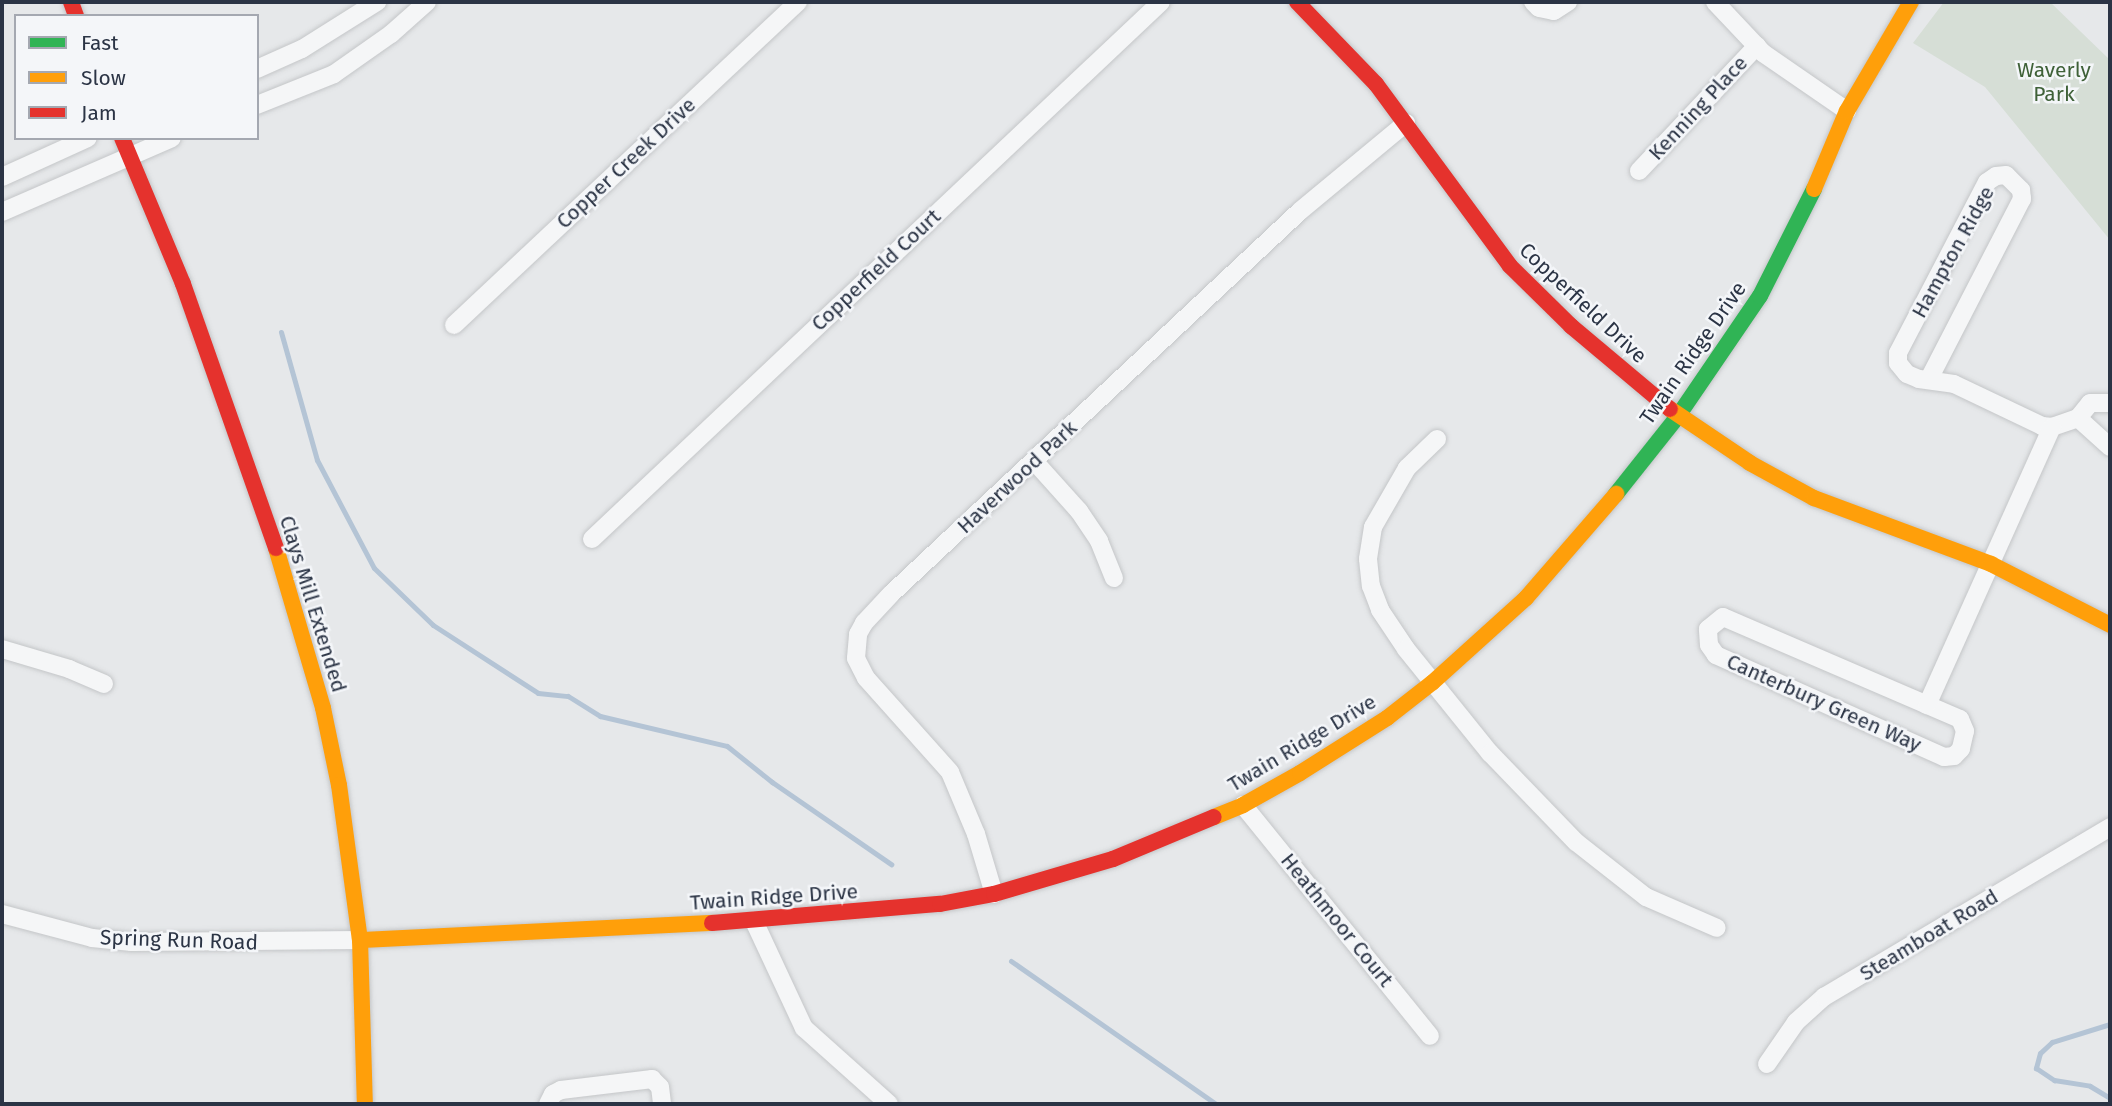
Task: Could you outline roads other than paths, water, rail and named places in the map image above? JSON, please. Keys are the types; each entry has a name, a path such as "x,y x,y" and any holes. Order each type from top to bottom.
{"street":[{"path":"259,68 302,49 377,2"},
{"path":"259,104 334,74 391,34 428,2"},
{"name":"Copper Creek Drive","path":"454,325 798,2"},
{"name":"Copperfield Court","path":"592,539 1161,2"},
{"name":"Copperfield Drive","path":"1297,2 1376,84 1510,266 1571,326 1678,416 1750,463 1814,498 1991,564 2110,625"},
{"path":"1533,2 1539,8 1554,12 1568,2"},
{"path":"1715,2 1757,46 1802,82 1847,111"},
{"name":"Twain Ridge Drive","path":"360,940 754,921 897,910 994,894 1114,859 1243,805 1345,746 1433,682 1526,598 1594,521 1678,416 1735,335 1783,256 1847,111 1911,2"},
{"name":"Kenning Place","path":"1639,171 1757,46"},
{"name":"Haverwood Park","path":"994,894 976,834 950,772 866,678 856,658 856,645 864,623 891,594 1311,201 1406,123"},
{"path":"2,177 84,140"},
{"name":"Clays Mill Extended","path":"123,140 183,284 284,570 324,708 341,798 360,940 365,1104"},
{"path":"2,212 167,140"},
{"name":"Hampton Ridge","path":"1929,379 2022,199 2021,190 2006,175 1987,182 1898,353 1898,363 1908,374 1929,379 1954,384 2032,423 2052,427"},
{"path":"1991,564 2052,427 2078,418 2090,403 2110,403"},
{"path":"2078,418 2110,447"},
{"path":"1437,439 1407,468 1391,490 1373,527 1368,559 1371,586 1380,610 1393,632 1490,753 1576,842 1646,897 1717,928"},
{"path":"1035,462 1079,511 1099,541 1114,578"},
{"name":"Canterbury Green Way","path":"1927,705 1991,564"},
{"name":"Canterbury Green Way","path":"1723,617 1736,621 1927,705 1960,719 1965,731 1964,740 1954,756 1944,757 1716,655 1709,645 1708,629 1723,617"},
{"path":"2,649 59,665 104,684"},
{"name":"Heathmoor Court","path":"1243,805 1430,1036"},
{"name":"Steamboat Road","path":"1767,1064 1796,1022 1825,997 2110,827"},
{"name":"Spring Run Road","path":"2,914 92,938 132,942 360,940"},
{"path":"754,921 804,1028 889,1104"},
{"path":"548,1104 553,1094 561,1090 652,1079 660,1087 662,1104"}],"waterway":[{"path":"281,332 317,460 374,568 433,625 538,693 568,696 600,716 727,746 772,782 891,864"},
{"path":"1011,961 1216,1104"},
{"path":"2110,1024 2052,1042 2040,1053 2036,1068 2054,1080 2090,1086 2110,1098"}],"park label":[{"name":"Waverly Park","path":"2054,82"}]}
